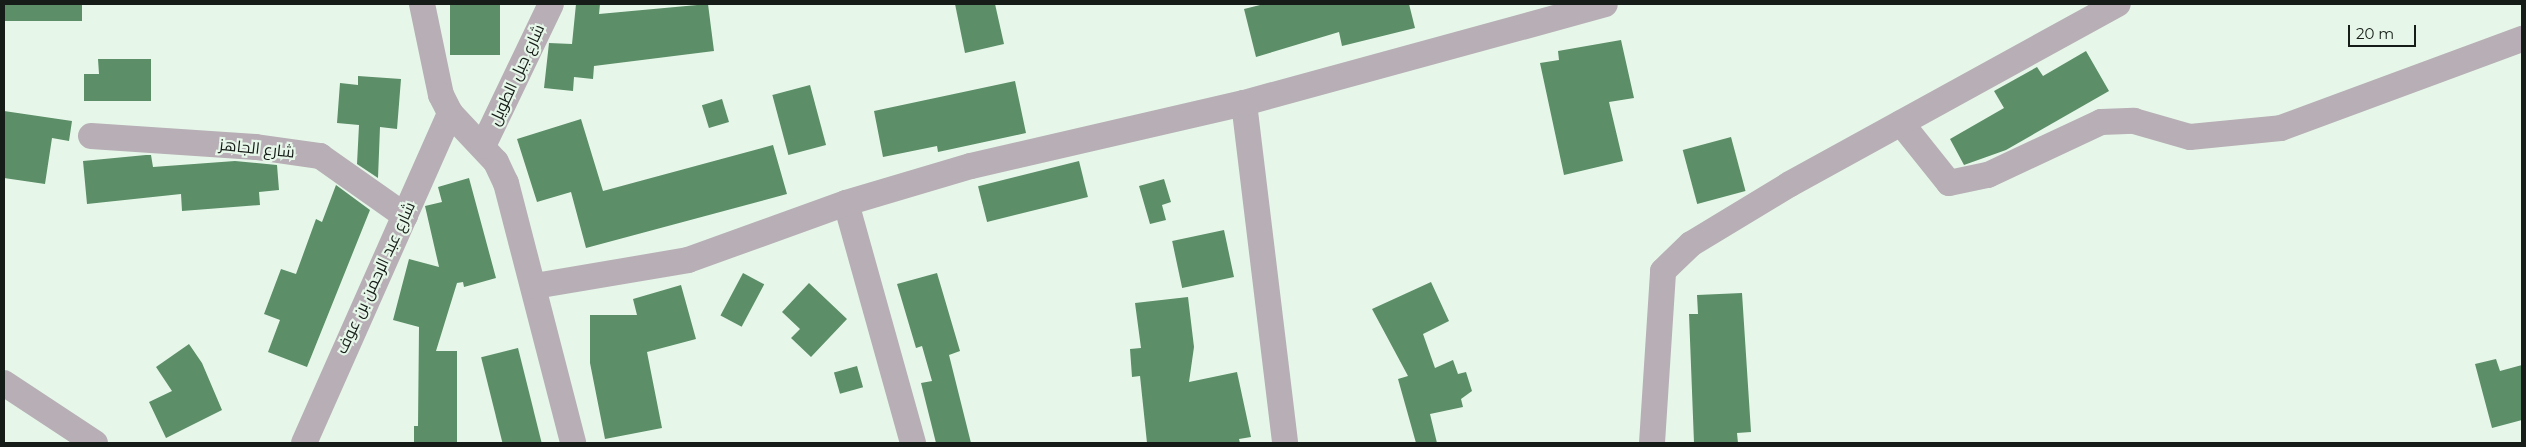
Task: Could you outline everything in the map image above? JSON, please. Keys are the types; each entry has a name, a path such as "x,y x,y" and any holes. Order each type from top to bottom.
{"street":[{"path":"422,4 441,95 450,113 483,146 506,183 535,286 573,443"},
{"name":"شارع جبل الطويل","path":"483,146 550,4"},
{"path":"535,286 688,260 846,203 971,166 1244,102 1605,4"},
{"path":"1652,443 1663,271 1691,244 1901,123 2118,4"},
{"path":"1901,123 1950,183 1988,174 2101,122 2134,121 2190,137 2281,128 2522,39"},
{"path":"1244,102 1285,443"},
{"name":"شارع عبد الرحمن بن عوف","path":"304,443 450,113"},
{"name":"شارع الجاهز","path":"91,136 256,147 320,156 405,216"},
{"path":"846,203 913,443"},
{"path":"4,383 95,443"}],"building":[{"path":"4,4 82,4 82,21 4,21"},
{"path":"450,4 500,4 500,55 450,55"},
{"path":"576,4 600,4 599,14 708,4 714,51 594,66 593,79 574,77 573,91 544,88 549,43 572,44"},
{"path":"955,4 995,4 1004,44 965,53"},
{"path":"1264,4 1409,4 1415,28 1342,46 1339,32 1256,57 1244,9"},
{"path":"1621,40 1634,98 1609,102 1623,161 1564,175 1540,63 1559,60 1558,51"},
{"path":"2086,51 2109,91 2006,150 1964,165 1950,139 2004,108 1994,91 2037,67 2043,76"},
{"path":"98,59 151,59 151,101 84,101 84,74 99,74"},
{"path":"358,76 401,79 397,129 380,127 378,178 357,164 359,125 337,123 340,83 358,85"},
{"path":"1015,81 1026,133 938,152 937,146 883,157 874,111"},
{"path":"810,85 826,145 788,155 772,95"},
{"path":"722,99 729,122 709,128 702,105"},
{"path":"4,111 72,121 69,141 52,138 45,184 4,178"},
{"path":"581,119 603,191 773,145 787,194 586,248 571,192 537,202 517,139"},
{"path":"1731,137 1745,191 1697,204 1683,150"},
{"path":"151,155 153,167 235,161 277,165 279,190 259,192 260,205 182,211 181,194 87,204 83,161"},
{"path":"1079,161 1088,197 987,222 978,186"},
{"path":"469,178 496,278 464,287 463,282 457,283 436,351 457,351 457,443 414,443 414,426 418,426 419,327 393,320 409,259 439,267 425,206 442,202 438,187"},
{"path":"1164,179 1171,202 1162,205 1166,220 1150,224 1139,186"},
{"path":"336,185 370,210 307,367 268,352 280,320 264,314 281,269 296,274 316,219 322,222"},
{"path":"1224,230 1234,277 1182,288 1172,241"},
{"path":"743,273 764,284 742,327 720,315"},
{"path":"937,273 960,351 949,355 971,443 936,443 921,383 932,381 922,346 916,348 897,284"},
{"path":"1431,282 1449,321 1423,334 1435,368 1453,360 1458,374 1466,372 1472,391 1461,399 1463,407 1430,414 1437,443 1416,443 1398,379 1408,376 1372,309"},
{"path":"809,283 847,319 811,357 791,338 800,329 782,312"},
{"path":"681,285 696,339 647,352 662,428 605,439 590,363 590,315 637,315 633,299"},
{"path":"1742,293 1751,432 1737,433 1738,443 1694,443 1689,314 1698,314 1697,295"},
{"path":"1188,297 1194,347 1189,382 1237,372 1251,437 1239,439 1240,443 1147,443 1140,376 1132,377 1130,349 1141,348 1135,303"},
{"path":"189,344 202,363 222,410 166,438 149,402 172,391 156,367"},
{"path":"518,348 542,443 503,443 481,357"},
{"path":"2496,359 2500,371 2522,365 2522,420 2492,428 2475,364"},
{"path":"857,366 863,387 840,394 834,373"}]}
